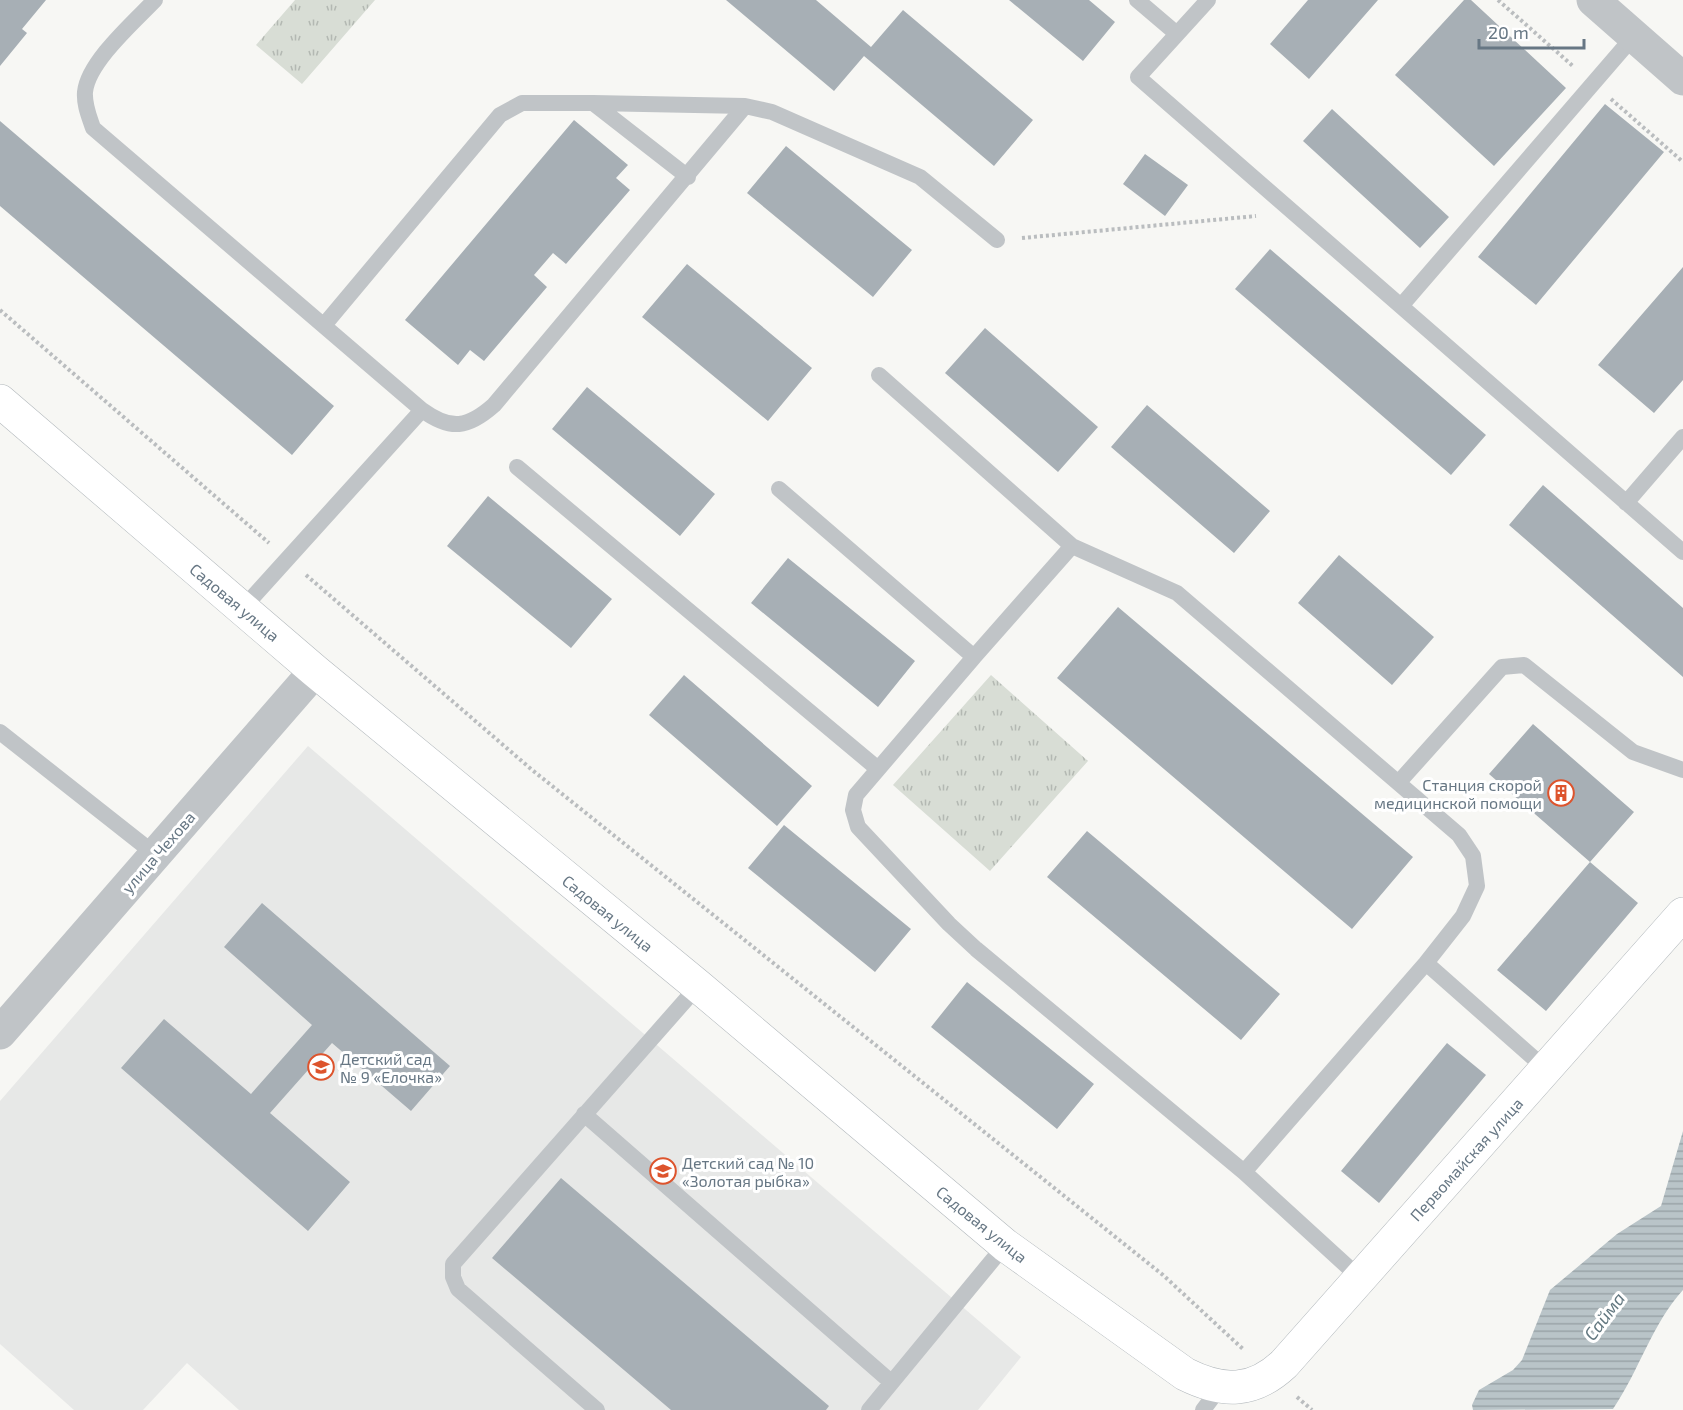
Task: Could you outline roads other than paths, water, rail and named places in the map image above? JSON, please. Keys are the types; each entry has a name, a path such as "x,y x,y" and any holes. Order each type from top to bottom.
{"street":[{"path":"1594,0 1683,79"},
{"name":"Садовая улица","path":"0,401 315,671 698,986 1005,1245 1185,1374 1221,1395"},
{"name":"улица Чехова","path":"0,1033 315,671"},
{"name":"Первомайская улица","path":"1221,1395 1257,1384 1272,1376 1683,914"}],"lane":[{"path":"154,0 94,68 85,91 86,110 93,128 325,324 422,410 437,421 449,424 478,419 494,405 688,177 745,106"},
{"path":"1137,0 1177,34"},
{"path":"1208,0 1138,77 1683,552"},
{"path":"1401,306 1634,36"},
{"path":"325,324 500,115 522,103 745,106 772,112 920,177 997,240"},
{"path":"594,103 688,177"},
{"path":"879,375 1072,546 1177,593 1459,835 1473,856 1477,886 1463,916 1426,963 1244,1172"},
{"path":"242,609 422,410"},
{"path":"1626,503 1683,437"},
{"path":"517,467 878,769"},
{"path":"779,489 974,657"},
{"path":"1072,546 856,795 853,810 858,827 963,936 1244,1172 1360,1278"},
{"path":"1399,782 1502,667 1524,665 1633,752 1656,763 1683,770"},
{"path":"0,732 156,855"},
{"path":"1426,963 1546,1069"},
{"path":"597,1410 458,1289 453,1277 453,1264 462,1251 698,986"},
{"path":"584,1114 891,1382"},
{"path":"869,1410 1005,1245"}],"water":[{"name":"Сайма","path":"1683,1131 1683,1290 1672,1303 1654,1333 1613,1409 1473,1410 1472,1405 1479,1390 1513,1370 1522,1360 1550,1290 1617,1234 1661,1206"}],"place":[{"name":"Станция скорой медицинской помощи","path":"1561,793"},
{"name":"Детский сад № 9 «Елочка»","path":"321,1067"},
{"name":"Детский сад № 10 «Золотая рыбка»","path":"663,1171"}]}
